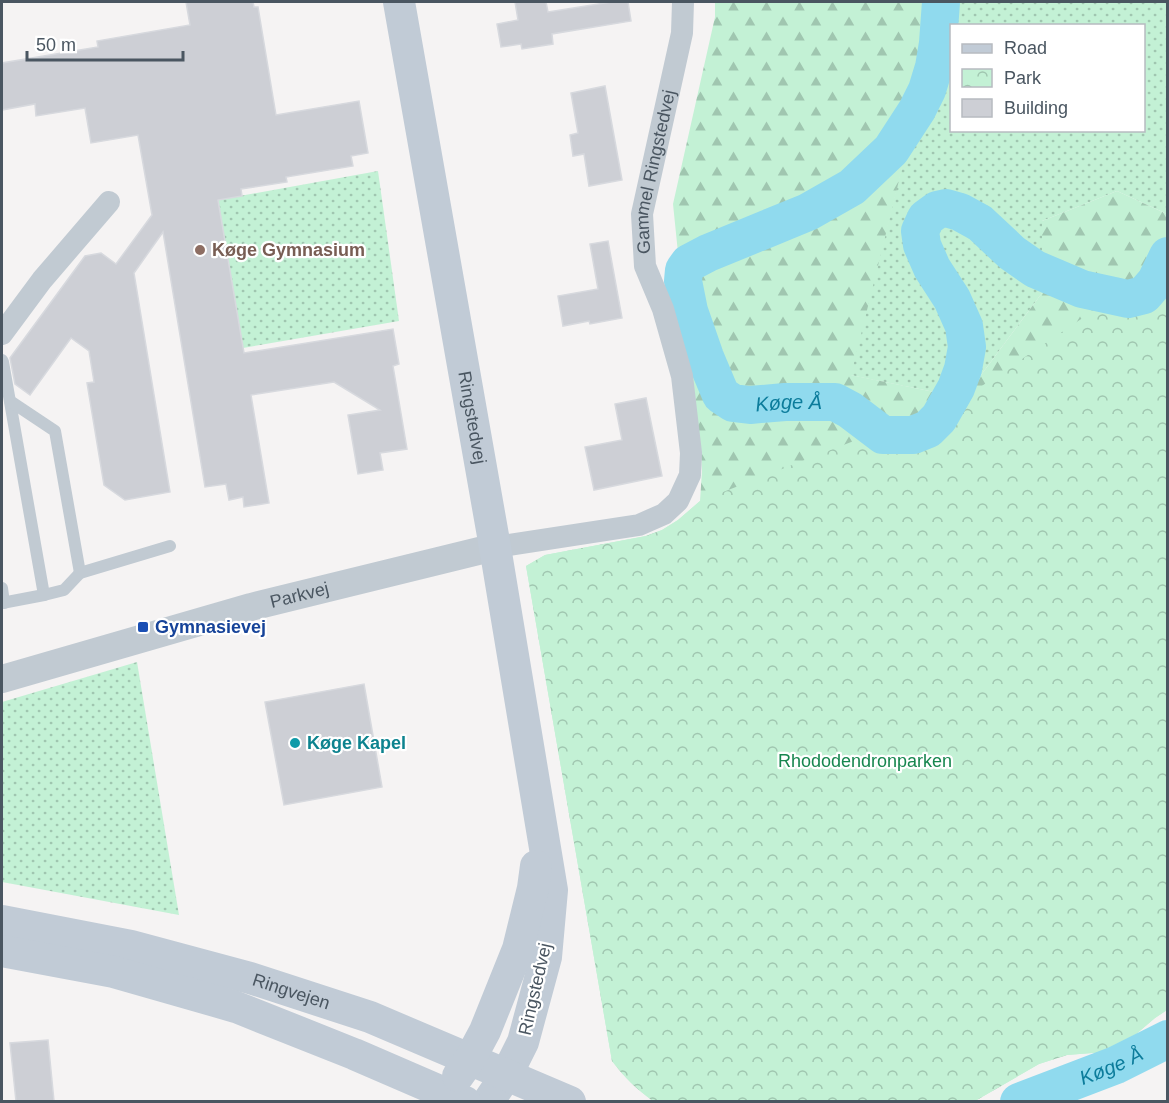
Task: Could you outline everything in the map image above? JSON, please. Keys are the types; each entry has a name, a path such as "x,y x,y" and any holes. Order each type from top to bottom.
{"main road":[{"name":"Ringstedvej","path":"399,2 495,547 552,891 546,957 523,1042 507,1074 488,1101"},
{"name":"Ringstedvej","path":"451,1099 484,1030 518,949 533,888 541,832"},
{"name":"Ringvejen","path":"2,921 131,946 250,978 370,1017 570,1101"},
{"name":"Ringvejen","path":"2,951 114,972 236,1007 354,1054 451,1099"}],"street":[{"name":"Gammel Ringstedvej","path":"495,547 639,525 664,514 678,501 690,475 691,453 682,376 663,309 645,266 642,214 682,33 683,2"},
{"path":"2,334 42,280 109,202"},
{"name":"Parkvej","path":"2,679 251,607 495,547"}],"lane":[{"path":"2,360 44,595"},
{"path":"10,401 55,431 80,573"},
{"path":"2,588 3,603 64,590 80,573 170,546"}],"green space":[{"name":"Rhododendronparken","path":"715,2 943,2 851,375 964,398 1042,293 1042,221 1117,191 1167,214 1167,1010 1128,1041 1105,1052 1067,1055 1039,1064 975,1101 653,1101 631,1083 612,1061 526,566 545,555 646,536 678,520 700,501 702,471 700,440 673,204 715,17"},
{"path":"943,2 1167,2 1167,214 1117,191 1042,221 1042,293 964,398 850,375"},
{"path":"378,171 399,321 243,348 218,200"},
{"name":"Rhododendronparken","path":"1167,261 1167,1010 1128,1041 1105,1052 1067,1055 1039,1064 975,1101 653,1101 612,1061 526,566 545,555 646,536 662,530 700,501 964,398"},
{"path":"137,662 179,915 2,882 2,702"}],"building":[{"path":"186,2 253,2 254,7 258,7 276,115 359,101 368,153 351,156 353,166 286,177 287,182 241,189 242,196 218,200 244,353 393,329 399,364 393,366 407,449 380,453 383,470 358,474 348,415 380,410 334,382 251,395 269,503 244,507 243,497 229,500 226,484 205,487 163,232 134,273 170,492 125,500 104,485 87,383 94,382 89,351 71,338 30,395 15,384 10,358 85,256 101,253 116,264 152,215 138,135 91,143 85,108 36,116 35,104 2,110 2,63 98,47 97,41 190,25"},
{"path":"515,2 546,2 548,12 611,2 628,2 631,21 552,34 553,44 522,49 521,44 501,47 497,24 518,20"},
{"path":"605,86 622,180 589,186 584,154 573,156 570,135 578,133 571,93"},
{"path":"608,241 622,318 563,326 558,296 598,289 590,244"},
{"path":"646,398 662,476 594,490 585,447 622,440 615,404"},
{"name":"Køge Kapel","path":"364,684 382,787 284,805 265,702"},
{"path":"48,1040 54,1101 16,1101 10,1043"}],"waterway":[{"name":"Køge Å","path":"941,2 938,43 927,90 891,150 852,187 808,212 708,253 689,263 684,270 683,281 689,311 721,395 733,403 750,405 835,402 850,410 883,435 913,435 928,429 939,418 956,388 963,369 967,347 964,326 922,245 920,231 926,218 937,210 946,208 960,212 980,223 1012,253 1035,269 1082,289 1128,299 1144,295 1156,281 1168,256"},
{"name":"Køge Å","path":"1019,1102 1116,1065 1168,1039"}],"place":[{"name":"Køge Gymnasium","path":"200,250"},
{"name":"Gymnasievej","path":"143,627"},
{"name":"Køge Kapel","path":"295,743"}]}
